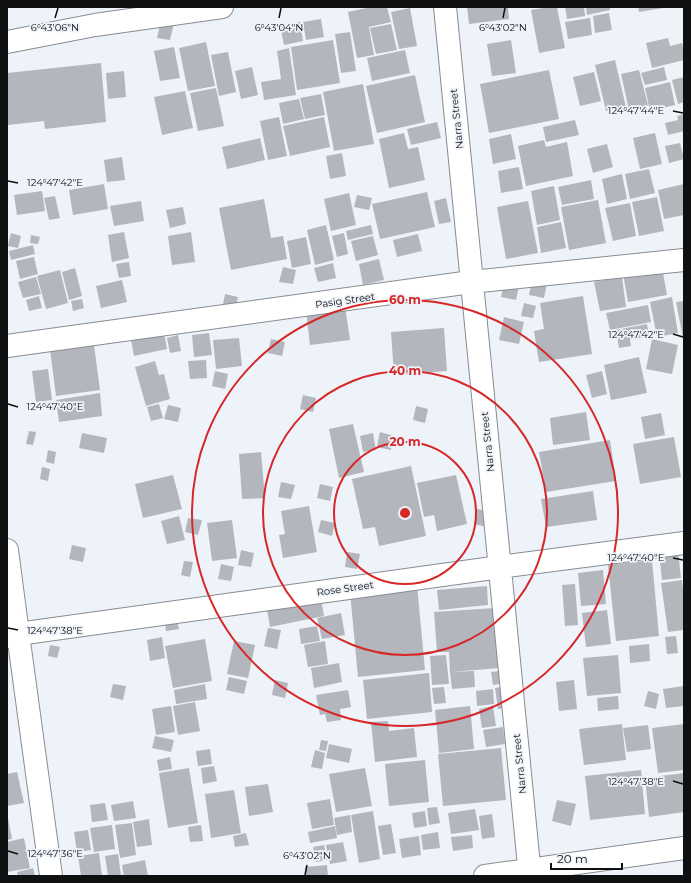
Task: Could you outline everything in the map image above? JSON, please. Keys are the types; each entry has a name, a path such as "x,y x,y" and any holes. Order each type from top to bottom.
{"street":[{"path":"7,42 95,25 222,7"},
{"name":"Narra Street","path":"445,7 530,873"},
{"name":"Pasig Street","path":"7,346 471,282 684,260"},
{"name":"Rose Street","path":"12,635 684,543"},
{"path":"7,550 12,635 51,876"},
{"path":"485,876 530,873 684,848"}],"building":[{"path":"371,7 387,7 391,22 369,27 374,55 357,58 348,12"},
{"path":"467,7 508,7 509,19 469,24"},
{"path":"557,7 565,48 539,53 531,10"},
{"path":"565,7 584,7 585,16 567,19"},
{"path":"586,7 610,7 610,10 587,15"},
{"path":"638,7 663,7 663,8 639,12"},
{"path":"410,8 417,46 399,49 391,12"},
{"path":"609,13 612,30 595,33 593,16"},
{"path":"590,18 592,35 568,39 565,22"},
{"path":"321,19 324,37 306,40 303,22"},
{"path":"161,20 174,23 170,40 157,38"},
{"path":"300,22 303,41 284,45 280,26"},
{"path":"391,24 397,50 376,54 370,28"},
{"path":"350,32 356,71 341,73 335,34"},
{"path":"668,38 670,46 682,43 684,60 652,68 646,43"},
{"path":"333,40 340,83 297,90 291,47"},
{"path":"511,40 516,73 492,76 487,44"},
{"path":"206,42 215,86 188,91 179,48"},
{"path":"174,47 180,78 160,81 154,51"},
{"path":"289,48 296,95 264,100 261,82 281,79 277,51"},
{"path":"405,50 410,73 372,81 367,58"},
{"path":"228,52 236,92 219,96 211,55"},
{"path":"615,60 626,107 606,111 595,65"},
{"path":"101,63 106,122 45,129 44,121 8,125 7,73"},
{"path":"252,67 258,95 241,99 235,71"},
{"path":"664,67 667,80 645,85 641,73"},
{"path":"549,70 559,119 489,133 480,84"},
{"path":"639,70 648,105 629,110 621,74"},
{"path":"124,71 126,97 108,99 106,73"},
{"path":"594,72 601,101 580,106 573,77"},
{"path":"415,75 425,122 377,133 366,86"},
{"path":"684,77 684,102 678,104 672,80"},
{"path":"670,82 675,105 650,111 645,88"},
{"path":"363,84 374,144 334,151 323,92"},
{"path":"216,88 224,126 198,131 190,93"},
{"path":"185,91 193,128 162,135 154,97"},
{"path":"321,94 325,115 305,119 300,98"},
{"path":"299,99 304,119 283,124 279,103"},
{"path":"684,114 684,131 668,135 665,123 678,120 677,116"},
{"path":"279,117 287,156 268,160 260,121"},
{"path":"324,117 330,147 290,156 283,126"},
{"path":"575,120 579,135 546,142 543,127"},
{"path":"437,122 441,138 411,145 407,129"},
{"path":"404,133 408,149 418,147 425,180 389,188 379,139"},
{"path":"655,133 662,164 640,169 633,138"},
{"path":"511,134 516,159 493,164 489,139"},
{"path":"260,138 265,160 227,169 222,147"},
{"path":"544,140 546,147 567,142 573,176 526,186 518,146"},
{"path":"680,143 684,159 669,163 665,146"},
{"path":"607,144 613,167 593,173 587,149"},
{"path":"342,153 346,176 330,179 326,156"},
{"path":"122,157 125,180 107,182 104,160"},
{"path":"519,167 523,189 501,193 498,171"},
{"path":"649,169 655,193 630,199 625,174"},
{"path":"622,174 627,199 607,204 602,179"},
{"path":"591,180 594,199 562,205 558,187"},
{"path":"104,184 108,209 73,215 69,190"},
{"path":"684,184 684,215 664,219 658,190"},
{"path":"554,186 560,220 537,225 531,191"},
{"path":"42,191 45,211 17,215 14,195"},
{"path":"427,192 435,227 380,239 372,204"},
{"path":"349,193 356,225 331,231 324,199"},
{"path":"357,195 372,198 369,210 354,207"},
{"path":"55,196 60,218 49,220 44,198"},
{"path":"657,197 664,231 639,236 632,202"},
{"path":"446,198 451,222 439,224 434,201"},
{"path":"264,199 271,238 283,236 287,259 231,270 219,208"},
{"path":"598,200 606,243 569,250 561,207"},
{"path":"141,201 144,221 114,226 110,206"},
{"path":"528,201 538,253 506,259 497,207"},
{"path":"630,203 636,236 613,241 605,208"},
{"path":"183,207 186,224 170,228 166,210"},
{"path":"561,222 566,248 541,253 537,227"},
{"path":"326,225 334,260 315,265 307,230"},
{"path":"371,225 373,234 348,240 346,231"},
{"path":"124,232 129,258 112,262 108,235"},
{"path":"191,232 195,262 172,265 168,236"},
{"path":"11,233 21,236 18,248 8,246"},
{"path":"344,233 348,254 337,257 332,236"},
{"path":"418,234 422,251 397,257 393,240"},
{"path":"31,235 40,237 38,244 30,243"},
{"path":"373,236 378,255 356,261 351,241"},
{"path":"306,237 311,264 292,268 287,241"},
{"path":"33,245 35,254 11,260 9,251"},
{"path":"34,257 38,274 20,279 16,261"},
{"path":"379,259 384,280 363,285 359,264"},
{"path":"129,262 131,276 119,278 116,264"},
{"path":"333,263 336,278 318,282 314,268"},
{"path":"283,267 296,270 293,284 279,282"},
{"path":"662,267 667,295 628,302 623,274"},
{"path":"75,268 82,296 69,300 62,272"},
{"path":"60,270 68,303 46,309 37,276"},
{"path":"36,277 41,294 23,298 18,282"},
{"path":"622,277 626,307 600,311 594,282"},
{"path":"122,280 127,302 101,308 96,286"},
{"path":"532,280 547,283 544,298 529,295"},
{"path":"504,282 519,285 516,300 501,297"},
{"path":"225,294 238,297 235,312 222,309"},
{"path":"39,296 42,308 29,311 26,300"},
{"path":"583,296 592,354 539,362 534,331 544,329 540,303"},
{"path":"672,297 678,333 657,337 650,302"},
{"path":"82,299 84,308 73,311 71,301"},
{"path":"684,301 684,338 683,338 676,302"},
{"path":"524,303 536,306 533,318 521,316"},
{"path":"648,305 651,322 610,330 606,313"},
{"path":"345,306 350,340 310,345 306,311"},
{"path":"504,317 524,322 519,344 499,340"},
{"path":"647,324 649,336 630,340 631,346 619,348 616,330"},
{"path":"163,328 167,349 134,356 130,335"},
{"path":"444,328 447,371 394,375 391,332"},
{"path":"209,333 212,355 194,357 192,335"},
{"path":"178,335 181,351 170,353 167,338"},
{"path":"239,338 242,366 216,369 213,340"},
{"path":"271,339 285,342 282,356 268,353"},
{"path":"652,339 678,345 672,374 646,369"},
{"path":"94,345 100,390 56,396 50,350"},
{"path":"639,357 647,393 611,400 604,365"},
{"path":"206,360 207,378 190,379 188,361"},
{"path":"155,361 159,375 164,374 170,399 146,406 135,367"},
{"path":"48,369 52,400 36,402 32,371"},
{"path":"215,371 228,374 225,389 212,386"},
{"path":"602,371 607,394 592,398 586,375"},
{"path":"100,393 102,416 59,422 56,400"},
{"path":"303,395 316,398 313,412 300,409"},
{"path":"159,404 163,418 151,421 147,407"},
{"path":"168,405 181,408 178,422 164,419"},
{"path":"416,406 428,409 425,423 413,420"},
{"path":"586,412 590,440 553,445 550,418"},
{"path":"661,413 665,435 645,439 641,417"},
{"path":"353,424 364,472 339,478 329,429"},
{"path":"29,431 36,432 33,445 26,444"},
{"path":"380,432 394,436 391,450 377,447"},
{"path":"82,433 107,438 104,453 79,448"},
{"path":"373,433 376,450 363,452 360,436"},
{"path":"674,437 681,477 640,484 633,444"},
{"path":"610,440 616,481 546,492 539,452"},
{"path":"48,450 56,452 54,464 46,462"},
{"path":"261,452 265,498 242,499 239,454"},
{"path":"411,466 426,536 379,546 375,527 363,529 352,479"},
{"path":"42,467 50,469 48,481 40,479"},
{"path":"173,475 182,509 143,518 135,484"},
{"path":"456,475 467,524 437,531 434,515 424,517 417,483"},
{"path":"281,482 295,485 291,499 278,497"},
{"path":"320,484 333,487 330,501 317,498"},
{"path":"593,491 597,520 546,527 541,499"},
{"path":"309,506 317,552 283,558 279,535 285,534 281,511"},
{"path":"477,509 491,512 488,527 474,524"},
{"path":"179,516 185,540 167,544 161,521"},
{"path":"188,518 202,520 198,535 185,532"},
{"path":"232,520 237,558 212,561 207,523"},
{"path":"321,520 335,523 332,536 318,532"},
{"path":"72,545 86,548 83,562 69,559"},
{"path":"241,550 254,553 251,567 238,565"},
{"path":"678,551 681,578 662,580 659,553"},
{"path":"347,552 360,554 357,569 345,567"},
{"path":"652,560 659,636 616,641 608,565"},
{"path":"184,561 193,562 190,577 181,575"},
{"path":"221,564 234,567 231,581 218,579"},
{"path":"603,570 606,604 581,606 578,573"},
{"path":"682,580 684,630 668,632 661,583"},
{"path":"575,584 578,625 565,626 562,585"},
{"path":"417,585 425,670 358,677 350,592"},
{"path":"487,586 488,605 439,610 437,590"},
{"path":"320,593 324,616 270,627 266,604"},
{"path":"495,608 500,668 450,672 449,652 437,652 434,612"},
{"path":"607,610 611,644 586,647 582,613"},
{"path":"341,613 345,635 322,639 317,618"},
{"path":"176,614 179,629 166,631 164,617"},
{"path":"317,626 320,641 301,644 299,629"},
{"path":"268,628 281,630 277,649 264,646"},
{"path":"676,636 678,653 667,654 665,637"},
{"path":"162,637 165,658 150,661 147,640"},
{"path":"205,639 212,681 173,688 165,646"},
{"path":"234,641 255,645 248,678 227,674"},
{"path":"325,641 328,664 308,667 304,645"},
{"path":"649,644 650,661 630,663 629,646"},
{"path":"50,645 60,647 57,658 48,656"},
{"path":"446,655 449,684 432,685 430,656"},
{"path":"618,655 621,693 587,696 583,658"},
{"path":"339,663 342,682 314,688 311,668"},
{"path":"506,670 508,682 493,685 491,672"},
{"path":"474,671 475,687 452,689 450,672"},
{"path":"429,673 432,712 367,719 363,680"},
{"path":"229,677 247,681 244,694 226,690"},
{"path":"275,680 288,683 285,698 272,695"},
{"path":"574,680 577,709 559,711 556,682"},
{"path":"113,684 126,686 123,700 110,697"},
{"path":"205,684 207,699 176,704 174,690"},
{"path":"508,686 511,708 498,709 495,688"},
{"path":"684,686 684,706 666,708 663,689"},
{"path":"444,687 446,703 434,704 432,688"},
{"path":"493,689 494,704 477,706 476,691"},
{"path":"348,690 351,707 340,709 341,720 327,722 325,714 320,715 316,695"},
{"path":"648,691 659,694 656,709 644,706"},
{"path":"618,696 619,709 598,711 597,698"},
{"path":"195,702 200,731 178,735 173,706"},
{"path":"171,706 175,732 156,735 152,709"},
{"path":"470,706 474,749 439,753 435,710"},
{"path":"493,706 496,726 482,728 479,709"},
{"path":"388,721 389,731 414,728 417,757 375,762 371,722"},
{"path":"622,724 626,760 584,765 579,729"},
{"path":"684,724 684,770 658,773 652,728"},
{"path":"648,725 651,749 627,752 623,728"},
{"path":"503,727 505,744 486,747 483,730"},
{"path":"155,736 174,740 171,752 152,748"},
{"path":"321,740 328,741 326,751 319,750"},
{"path":"329,744 352,749 349,763 326,758"},
{"path":"501,748 506,800 443,806 438,754"},
{"path":"210,749 212,764 198,766 196,751"},
{"path":"315,750 325,753 322,769 311,767"},
{"path":"170,757 172,769 159,771 157,760"},
{"path":"425,760 429,802 389,806 385,764"},
{"path":"214,766 217,781 203,784 201,768"},
{"path":"189,768 198,823 168,828 159,773"},
{"path":"365,768 372,806 336,812 329,774"},
{"path":"641,770 645,814 590,820 585,776"},
{"path":"17,772 24,803 7,806 7,774"},
{"path":"684,773 684,812 649,817 645,778"},
{"path":"268,784 273,812 249,816 245,787"},
{"path":"234,790 241,833 211,838 205,794"},
{"path":"330,799 334,825 312,829 307,803"},
{"path":"557,800 576,804 571,826 552,821"},
{"path":"133,801 136,818 114,821 111,805"},
{"path":"105,803 108,820 92,822 90,805"},
{"path":"437,807 440,823 429,825 427,808"},
{"path":"475,809 479,830 451,834 448,813"},
{"path":"373,811 380,859 359,863 351,815"},
{"path":"425,811 427,826 414,828 412,813"},
{"path":"492,814 495,837 482,839 479,816"},
{"path":"350,815 352,832 337,835 334,818"},
{"path":"7,818 12,839 7,840"},
{"path":"149,819 152,845 137,847 133,822"},
{"path":"132,823 136,855 120,858 115,825"},
{"path":"391,824 396,853 383,855 378,826"},
{"path":"112,825 115,849 94,852 90,828"},
{"path":"201,825 203,841 190,842 188,827"},
{"path":"335,826 337,838 310,843 308,832"},
{"path":"88,830 91,850 77,852 74,832"},
{"path":"438,832 440,848 423,850 421,835"},
{"path":"246,833 249,845 235,847 233,836"},
{"path":"472,835 473,848 453,851 451,837"},
{"path":"419,836 421,855 402,858 399,839"},
{"path":"24,838 30,868 7,872 7,842"},
{"path":"343,842 347,861 330,864 326,845"},
{"path":"324,845 327,860 316,862 313,847"},
{"path":"99,853 102,876 81,876 78,856"},
{"path":"118,854 121,876 108,876 105,856"},
{"path":"145,860 148,876 124,876 122,865"},
{"path":"327,865 328,876 306,876 305,867"},
{"path":"33,868 35,876 18,876 17,872"}]}
